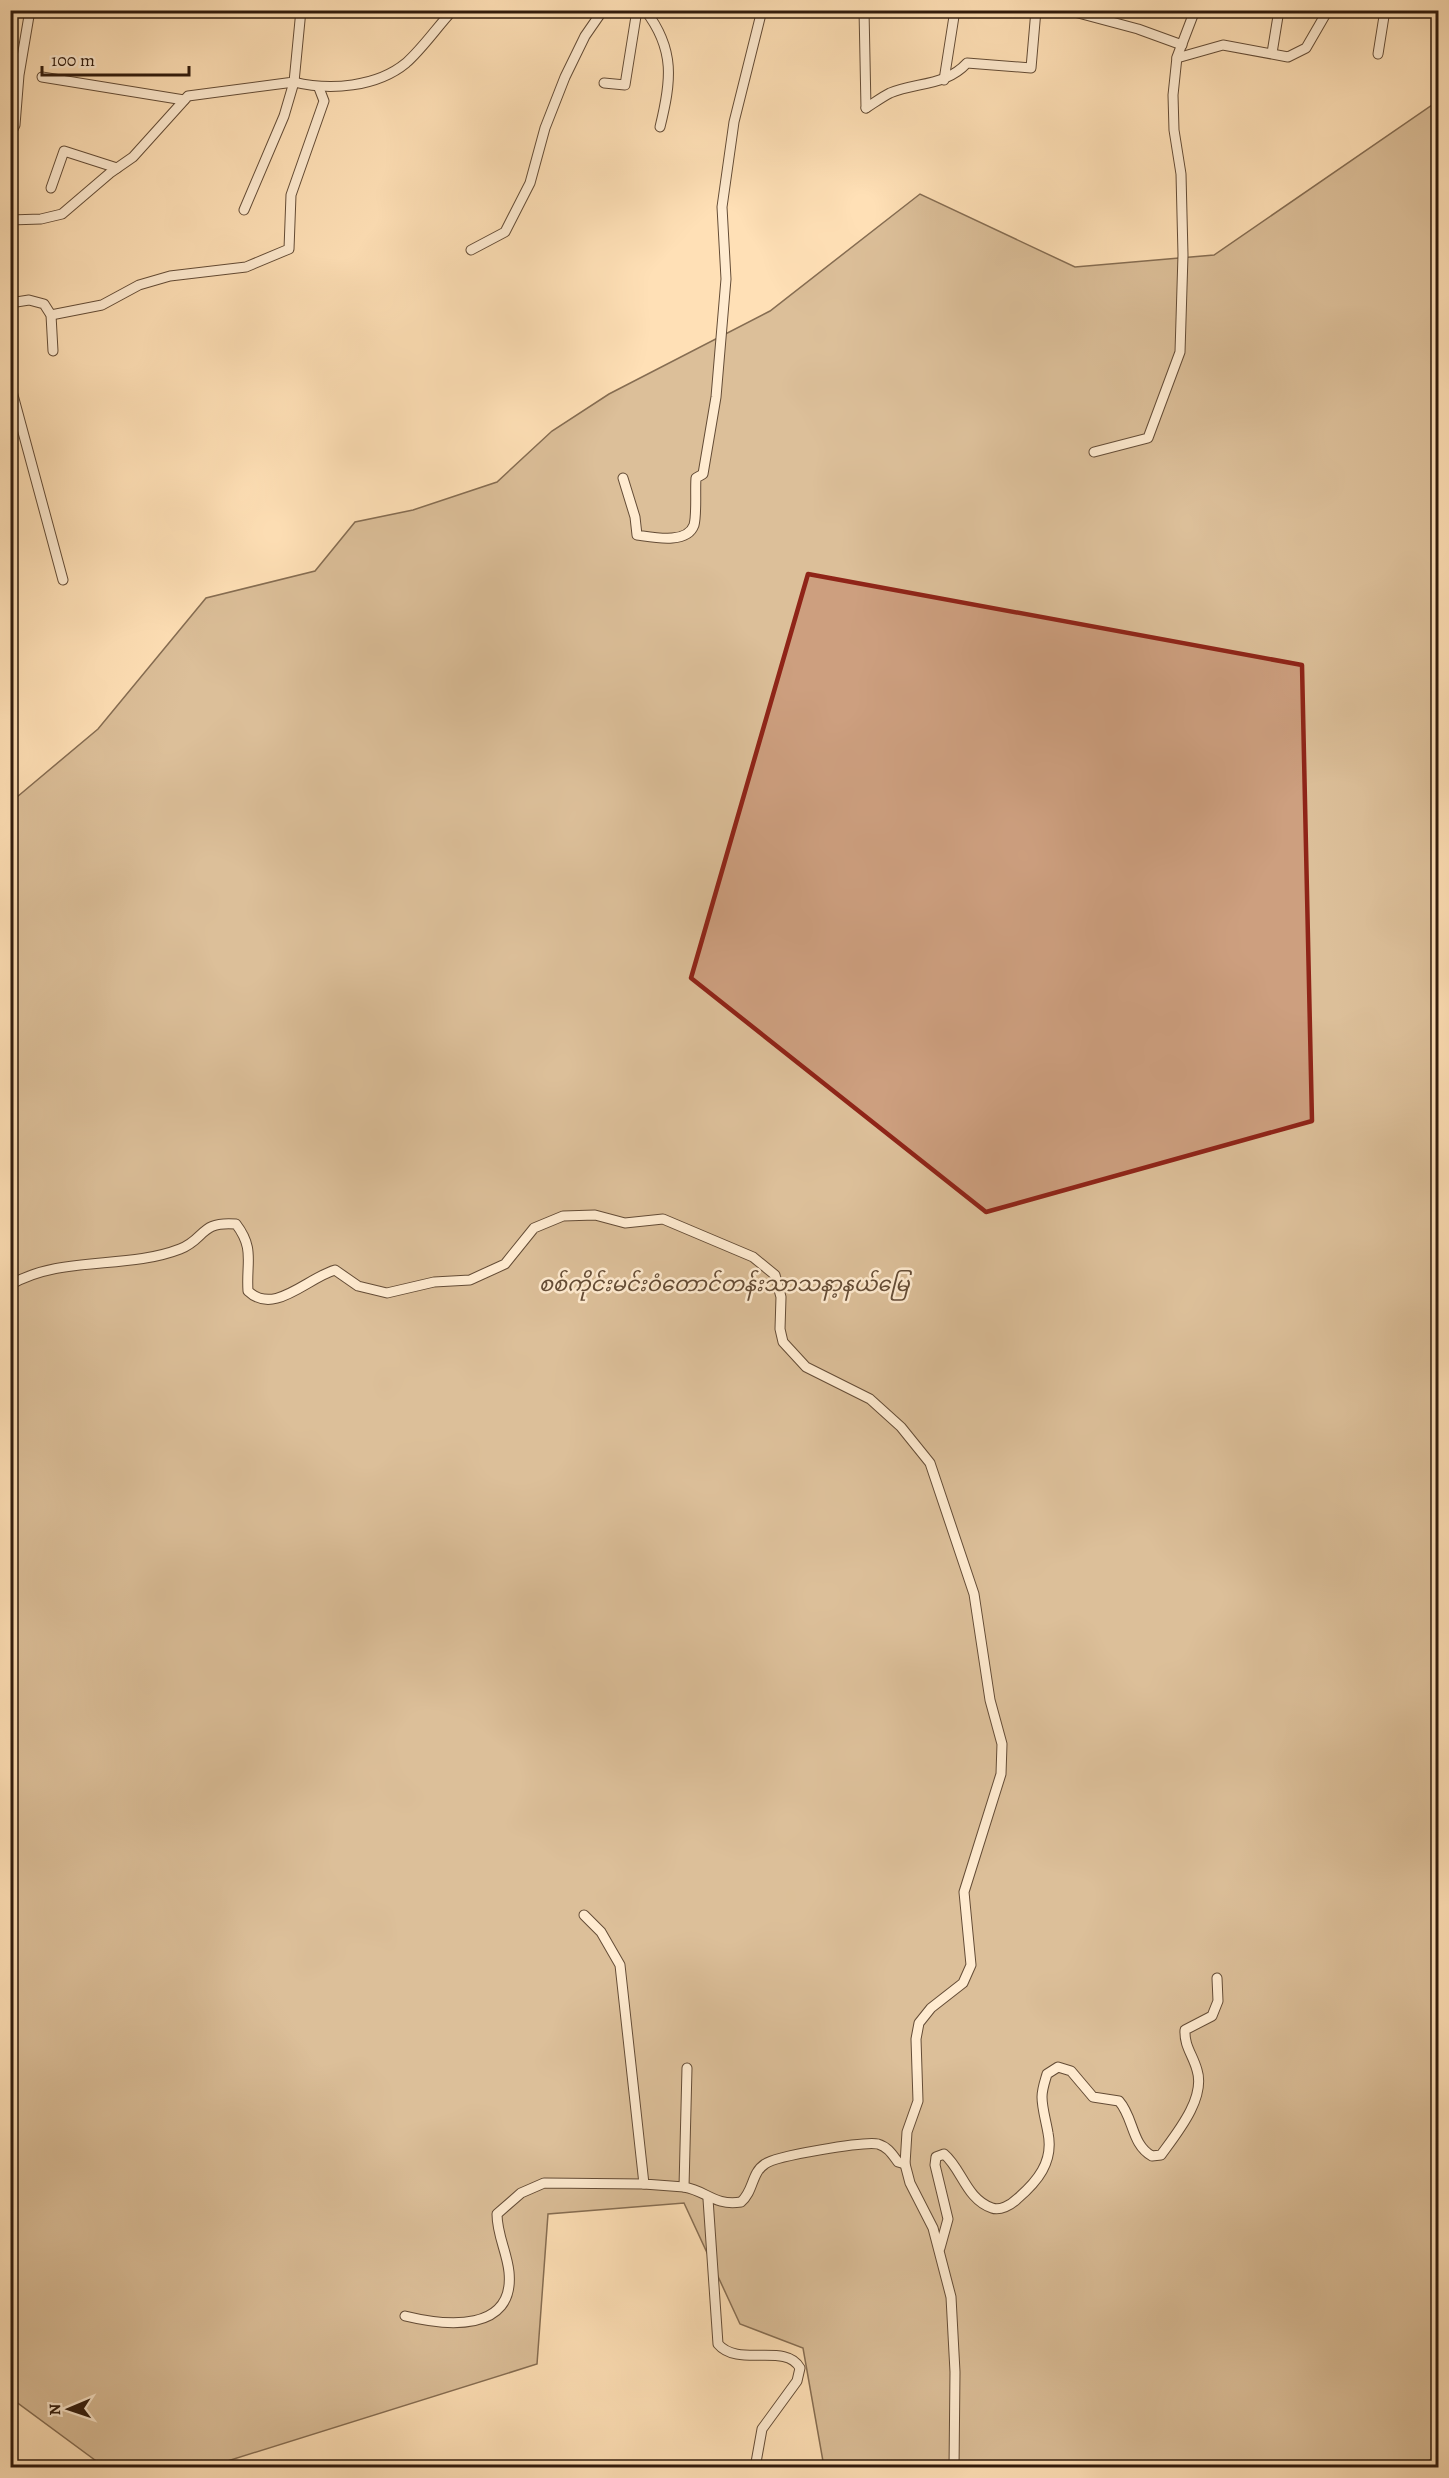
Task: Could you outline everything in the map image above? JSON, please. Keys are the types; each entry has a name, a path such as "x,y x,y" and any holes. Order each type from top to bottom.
{"street":[{"path":"10,135 15,125 30,10"},
{"path":"244,210 284,116 294,82 301,10"},
{"path":"10,220 41,219 62,214 133,157 188,96 294,82 318,88 372,81 407,62 453,10"},
{"path":"471,250 506,232 530,183 545,128 565,76 585,36 603,10"},
{"path":"604,83 625,85 637,10"},
{"path":"645,10 666,43 670,87 660,127"},
{"path":"623,478 635,517 637,535 677,537 688,532 694,525 696,478 704,474 716,397 726,279 722,207 734,122 762,10"},
{"path":"864,10 866,108 890,94 944,80 958,73 967,63 1031,68 1036,10"},
{"path":"944,80 955,10"},
{"path":"1067,10 1138,29 1182,45"},
{"path":"1094,452 1148,438 1180,352 1183,255 1181,186 1174,130 1173,95 1177,58 1195,10"},
{"path":"1272,53 1278,10"},
{"path":"1177,58 1223,45 1288,57 1306,48 1328,10"},
{"path":"1378,54 1385,10"},
{"path":"42,77 184,100"},
{"path":"51,315 102,305 140,285 170,276 246,267 289,249 291,195 324,100 318,88"},
{"path":"51,188 64,151 117,168"},
{"path":"10,303 29,300 44,304 51,315 54,351"},
{"path":"10,384 63,580"},
{"path":"10,1285 55,1267 131,1261 182,1249 207,1227 221,1223 236,1224 245,1236 250,1249 247,1273 248,1291 257,1299 272,1301 313,1282 322,1274 335,1270 358,1286 387,1293 434,1282 470,1280 505,1264 534,1228 563,1216 595,1215 625,1223 663,1219 753,1257 775,1275 781,1298 780,1329 783,1342 806,1366 834,1383 870,1399 901,1427 930,1463 974,1594 990,1700 1002,1744 1002,1774 964,1892 971,1965 963,1983 931,2008 920,2023 916,2039 918,2101 907,2132 905,2164 910,2183 933,2228 951,2297 955,2372 954,2468"},
{"path":"584,1915 601,1932 620,1965 644,2184"},
{"path":"940,2257 942,2233 948,2219 935,2165 936,2157 944,2154 951,2160 973,2196 992,2208 1001,2208 1013,2202 1041,2176 1048,2158 1049,2136 1042,2096 1047,2074 1058,2067 1071,2071 1093,2097 1119,2100 1128,2111 1134,2136 1143,2151 1152,2156 1161,2155 1188,2112 1199,2088 1198,2072 1185,2043 1185,2030 1212,2016 1218,2001 1217,1978"},
{"path":"684,2187 687,2068"},
{"path":"405,2316 429,2320 482,2321 498,2310 509,2292 509,2280 499,2240 497,2214 520,2193 544,2182 684,2187 696,2189 708,2199 723,2203 741,2202 752,2189 757,2172 771,2161 863,2143 879,2144 890,2149 898,2162 905,2164"},
{"path":"708,2199 718,2344 732,2354 789,2359 800,2368 797,2381 762,2429 755,2468"}],"highlighted area":[{"path":"808,574 1302,665 1312,1121 986,1212 691,978"}],"green space":[{"name":"စစ်ကိုင်းမင်းဝံတောင်တန်းသာသနာ့နယ်မြေ","path":"1438,101 1438,2455 1418,2468 824,2467 803,2348 740,2324 684,2203 548,2214 537,2364 218,2464 99,2463 11,2398 11,802 98,729 206,598 315,571 355,522 413,510 497,482 552,431 609,394 770,311 920,194 1075,267 1214,255"}]}
